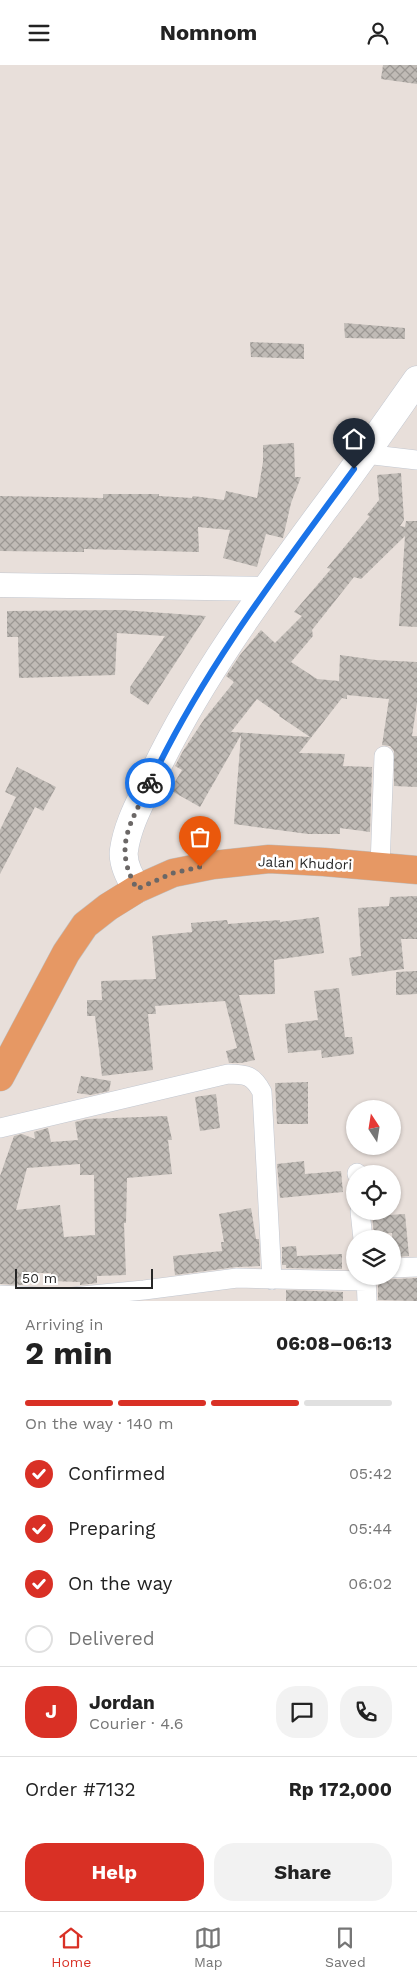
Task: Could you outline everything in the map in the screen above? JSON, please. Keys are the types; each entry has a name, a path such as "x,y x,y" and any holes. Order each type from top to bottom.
{"highway":[{"name":"Jalan Khudori","path":"0,1077 66,953 85,925 108,907 137,889 173,873 213,865 269,859 417,871"}],"main road":[{"path":"137,889 128,873 124,853 128,830 170,739 211,671 266,589 365,454 417,379"}],"street":[{"path":"365,454 417,460"},
{"path":"0,585 266,589"},
{"path":"380,867 384,757"},
{"path":"0,1128 228,1074 244,1074 256,1081 262,1092 272,1280"},
{"path":"401,1268 417,1267"},
{"path":"0,1295 62,1299 237,1278 272,1280 346,1279"},
{"path":"367,1285 367,1301"}],"building":[{"path":"383,65 417,65 417,84 381,79"},
{"path":"344,323 405,328 405,339 345,338"},
{"path":"250,342 304,344 304,359 251,357"},
{"path":"294,443 295,477 301,477 291,503 283,538 266,534 257,567 223,558 230,530 198,527 199,552 84,549 84,552 0,551 0,496 103,498 103,494 159,494 159,496 192,498 193,496 224,500 226,491 257,498 263,462 263,445"},
{"path":"401,473 404,520 400,526 405,527 406,521 417,521 417,627 399,626 405,536 361,579 354,577 312,630 313,636 291,662 317,679 339,681 340,655 376,660 417,662 417,703 412,736 417,736 417,787 394,786 394,751 390,746 382,745 389,699 347,695 347,699 342,698 299,753 345,754 343,766 372,767 370,832 340,828 340,834 308,834 234,824 241,735 200,807 170,790 182,770 175,766 205,718 234,682 226,676 240,655 261,630 275,643 302,616 294,612 331,569 327,568 370,516 367,515 379,500 377,475","holes":["257,699 310,737 231,732"]},
{"path":"122,610 206,616 148,705 130,693 130,687 165,636 117,633 115,675 19,678 18,637 7,637 7,611"},
{"path":"17,767 56,787 43,811 35,807 0,874 0,830 16,797 5,792"},
{"path":"417,896 417,939 401,939 404,969 352,976 349,958 361,956 358,908 389,906 390,897"},
{"path":"319,917 324,953 274,960 275,994 239,995 255,1060 229,1063 226,1051 237,1048 225,1001 155,1006 156,1014 148,1014 153,1070 102,1076 95,1016 87,1016 87,1000 102,1000 101,981 156,979 152,936 192,932 191,923 227,920 228,924 280,920 280,922"},
{"path":"417,971 417,994 396,995 396,972"},
{"path":"339,988 345,1037 352,1037 354,1054 322,1058 321,1050 288,1053 285,1024 318,1020 314,991"},
{"path":"81,1076 111,1081 109,1091 91,1095 77,1093"},
{"path":"308,1082 308,1124 277,1124 275,1083"},
{"path":"216,1094 220,1128 200,1131 195,1097"},
{"path":"167,1116 172,1140 168,1140 172,1174 127,1178 126,1223 124,1223 126,1275 97,1276 97,1283 80,1285 80,1282 51,1281 51,1273 23,1273 23,1285 0,1284 0,1176 14,1136 22,1134 35,1139 34,1132 48,1128 51,1142 78,1140 75,1122 88,1119","holes":["80,1164 80,1175 94,1175 95,1235 64,1237 60,1205 16,1210 27,1168"]},
{"path":"304,1161 305,1174 341,1171 343,1192 280,1198 277,1164"},
{"path":"251,1208 256,1239 259,1239 260,1266 236,1267 175,1275 173,1256 222,1251 221,1242 224,1242 219,1214"},
{"path":"401,1214 405,1214 409,1256 401,1256 401,1230 374,1230 372,1220 401,1220"},
{"path":"296,1246 297,1256 342,1254 342,1269 286,1268 286,1265 282,1265 282,1247"},
{"path":"417,1278 417,1301 378,1300 378,1285 401,1285 401,1279"},
{"path":"286,1290 343,1292 343,1301 286,1301"}],"way so far":[{"path":"150,783 128,830 124,853 128,873 132,881 137,889 173,873 200,867"}],"route":[{"path":"150,783 170,739 211,671 266,589 354,469"}]}
